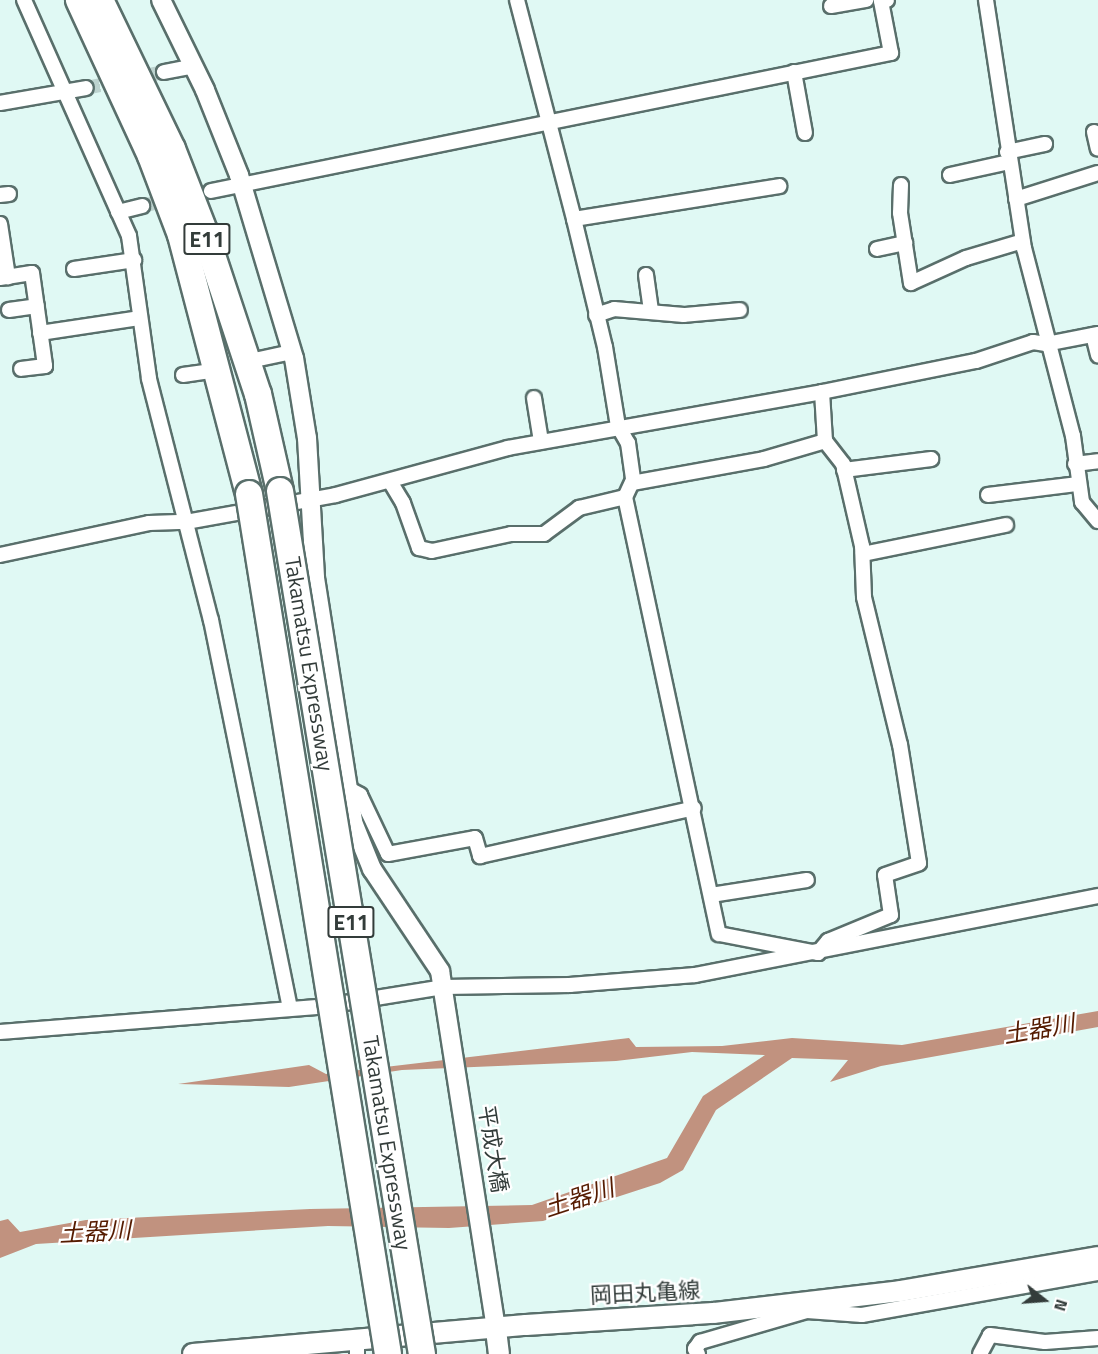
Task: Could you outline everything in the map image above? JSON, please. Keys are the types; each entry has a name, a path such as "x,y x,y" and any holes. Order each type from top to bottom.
{"highway":[{"name":"Takamatsu Expressway","path":"79,0 152,156 181,235 249,494 388,1354"},
{"name":"Takamatsu Expressway","path":"100,0 172,149 204,231 258,394 280,491 422,1354"}],"main road":[{"name":"岡田丸亀線","path":"193,1354 357,1348 496,1329 807,1307 1098,1257"},
{"path":"496,1329 499,1354"}],"street":[{"path":"24,0 118,212 134,260 139,318 149,379 211,620 290,1008"},
{"name":"平成大橋","path":"161,0 194,66 242,184 292,352 307,438 315,578 353,822 372,869 428,948 445,993 496,1329"},
{"path":"517,0 574,219 618,426 628,443 632,483 625,497 694,808 719,934 818,953"},
{"path":"840,3 866,0"},
{"path":"211,191 891,53 883,0"},
{"path":"986,0 1008,157 1023,241 1046,344 1073,436 1082,502 1098,521"},
{"path":"164,72 194,66"},
{"path":"794,72 805,133"},
{"path":"0,103 86,88"},
{"path":"1094,132 1098,149"},
{"path":"950,176 1046,144"},
{"path":"1016,199 1098,173"},
{"path":"901,185 905,243 911,283 966,258 1023,241"},
{"path":"574,219 779,186"},
{"path":"118,212 142,206"},
{"path":"0,224 4,277 32,273 37,306 45,366 21,369"},
{"path":"877,249 905,243"},
{"path":"74,269 134,260"},
{"path":"646,274 651,312"},
{"path":"9,310 37,306"},
{"path":"596,315 614,309 684,315 740,310"},
{"path":"40,333 139,318"},
{"path":"0,555 149,523 186,522 391,483 541,441 822,392 976,361 1033,342 1046,344 1096,334 1098,355"},
{"path":"259,359 292,352"},
{"path":"183,375 206,372"},
{"path":"818,953 828,941 891,915 885,875 919,863 900,745 864,597 863,554 844,470 825,441 822,392"},
{"path":"534,398 541,441"},
{"path":"632,483 764,459 825,441"},
{"path":"844,470 931,459"},
{"path":"1076,464 1098,461"},
{"path":"391,483 403,503 419,548 432,551 511,534 544,534 579,508 625,497"},
{"path":"988,495 1078,484"},
{"path":"863,554 1006,525"},
{"path":"347,788 360,795 388,854 475,838 480,856 694,808"},
{"path":"711,895 807,880"},
{"path":"0,1032 320,1007 445,993 570,986 695,975 818,953 1098,896"},
{"path":"698,1354 695,1349 700,1342 807,1307 862,1315 1098,1273"},
{"path":"980,1354 990,1335 1045,1342 1098,1338"}],"water":[{"name":"土器川","path":"1098,1011 1098,1027 881,1066 830,1082 848,1060 792,1058 716,1110 683,1170 660,1183 543,1221 449,1228 328,1226 36,1244 0,1258 0,1221 8,1219 20,1232 86,1220 310,1209 532,1205 667,1158 703,1096 765,1055 692,1052 616,1061 402,1070 289,1087 178,1084 309,1065 326,1074 629,1038 636,1047 722,1046 792,1038 902,1045"}],"tunnel":[{"path":"86,88 164,72"},
{"path":"142,206 173,199"}]}
